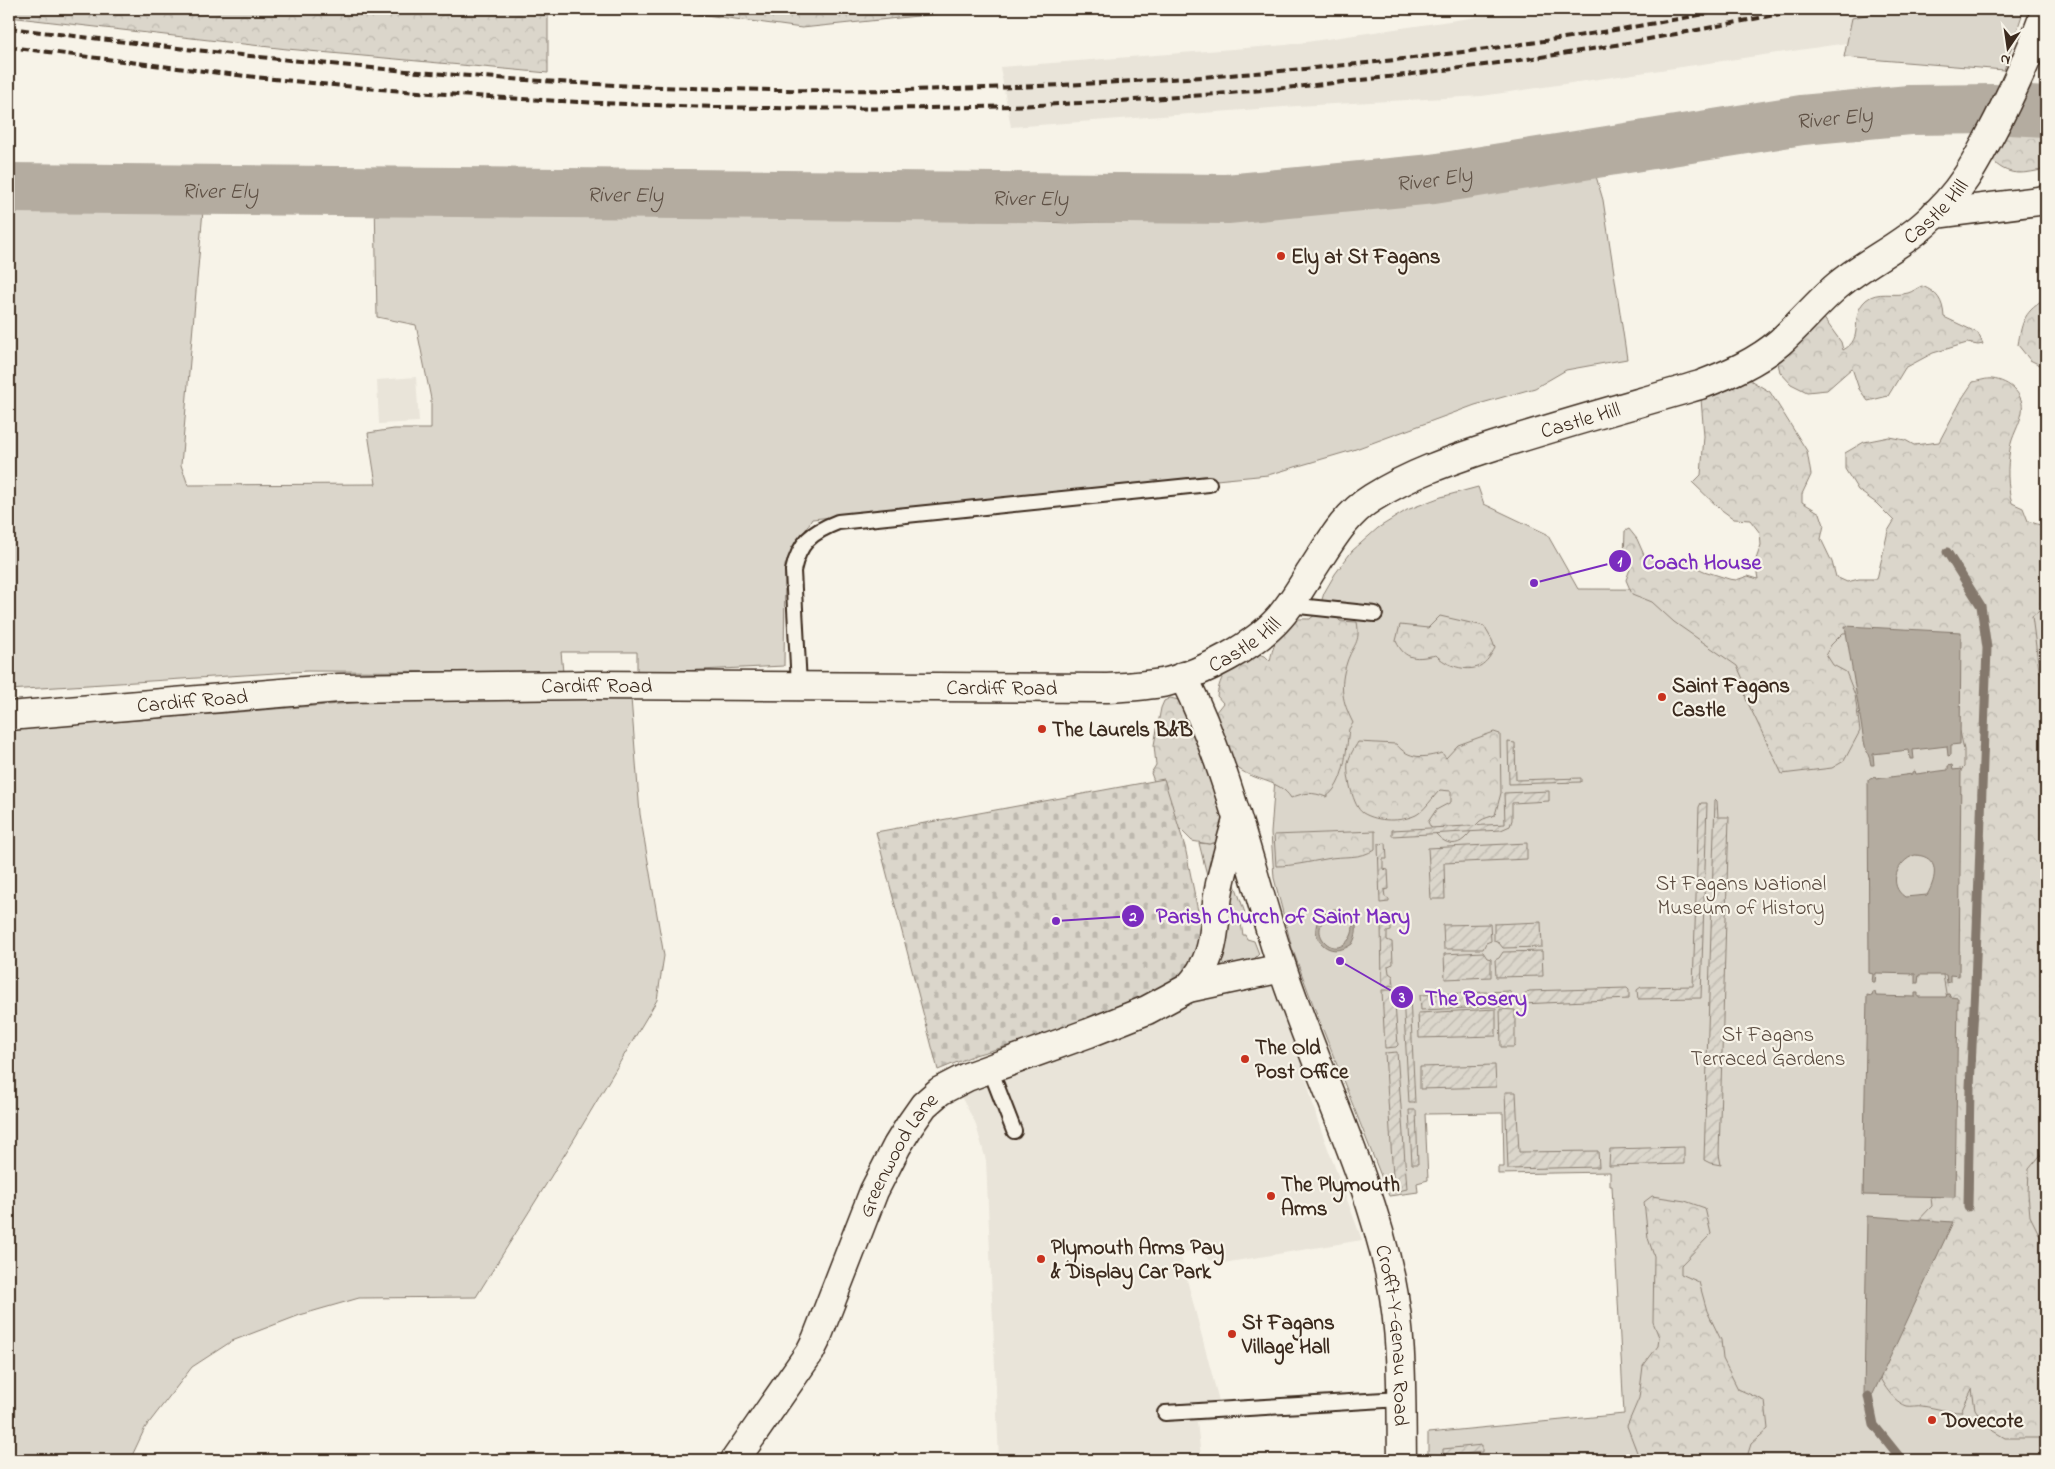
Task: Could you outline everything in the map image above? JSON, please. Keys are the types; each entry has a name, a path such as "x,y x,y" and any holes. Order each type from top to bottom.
{"street":[{"name":"Castle Hill","path":"1183,676 1226,658 1256,640 1280,618 1350,515 1371,498 1416,474 1447,461 1543,430 1700,385 1725,376 1760,356 1781,341 1842,282 1913,233 1936,214 1961,187 1979,157 2022,72 2046,9"},
{"path":"1936,214 2046,200"},
{"name":"Cardiff Road","path":"9,716 339,688 799,685 1107,688 1152,685 1183,676"},
{"name":"Crofft-Y-Genau Road","path":"1183,676 1211,736 1282,968 1354,1160 1385,1255 1397,1317 1402,1460"},
{"name":"Greenwood Lane","path":"1188,988 1200,975 1214,940 1220,884 1237,820"},
{"name":"Greenwood Lane","path":"735,1460 816,1340 874,1192 897,1146 924,1105 940,1091 967,1077 1147,1010 1188,988 1282,968"}],"lane":[{"path":"799,685 793,571 796,556 804,543 817,530 838,522 1209,484"},
{"path":"1289,605 1375,614"},
{"path":"990,1069 1014,1131"},
{"path":"1165,1413 1401,1399"}],"shaded area":[{"path":"1531,9 1893,9 1852,18 1847,43 1482,96 1297,106 1011,127 1000,67 1286,45"},
{"path":"416,377 419,422 379,424 377,380"},
{"path":"1845,626 1961,632 1960,744 1951,745 1951,755 1948,756 1947,746 1913,750 1914,759 1910,759 1909,750 1873,754 1874,765 1871,765 1865,744"},
{"path":"1952,765 1953,770 1961,769 1959,976 1950,975 1950,982 1947,983 1946,975 1919,975 1918,983 1915,983 1915,974 1876,973 1875,982 1872,982 1873,974 1869,973 1868,780 1875,777 1876,779 1912,774 1915,771 1916,774 1948,770 1948,766","holes":["1915,855 1929,859 1934,869 1933,882 1927,895 1905,897 1896,886 1896,874 1903,862"]},
{"path":"1334,909 1341,910 1351,916 1356,926 1355,938 1352,944 1341,949 1331,949 1318,939 1316,931 1317,922 1323,915","holes":["1334,913 1345,916 1351,921 1353,929 1351,936 1346,943 1339,947 1332,946 1321,937 1321,924"]},
{"path":"1267,984 1278,992 1296,1041 1317,1119 1362,1240 1223,1263 1209,1260 1201,1249 1180,1253 1220,1405 1221,1419 1197,1422 1201,1456 1174,1460 999,1460 986,1160 975,1122 960,1095 1188,999"},
{"path":"1873,992 1875,992 1876,996 1915,997 1915,993 1918,993 1918,997 1946,997 1949,994 1950,997 1958,998 1955,1197 1863,1195 1867,995 1872,996"},
{"path":"1867,1216 1953,1222 1872,1396 1864,1395"}],"green space":[{"path":"9,9 548,9 548,73 287,49 9,17"},
{"path":"693,9 985,9 802,28 698,14"},
{"path":"1893,9 2024,9 2004,70 1844,57 1852,18"},
{"path":"2025,124 2046,127 2046,169 2020,173 2006,170 1986,154 2007,127"},
{"path":"1595,173 1603,200 1627,359 1566,370 1535,388 1475,405 1353,450 1268,475 812,519 785,565 784,666 637,673 637,652 561,652 563,672 307,671 9,690 9,188 205,187 181,465 188,485 376,484 368,433 394,429 431,429 431,399 416,325 377,317 375,196 1068,223 1234,219 1291,214 1324,204 1419,200 1438,192 1487,189"},
{"path":"1922,286 1932,291 1941,301 1944,317 1978,333 1983,344 1967,343 1933,353 1905,368 1888,396 1868,401 1859,389 1852,368 1827,390 1807,392 1791,384 1780,372 1775,350 1823,317 1841,342 1843,350 1854,339 1858,313 1866,300 1880,294 1908,293"},
{"path":"2046,299 2046,368 2030,360 2018,345 2023,323 2029,312"},
{"path":"1745,377 1770,392 1807,451 1811,475 1802,494 1802,502 1820,513 1824,525 1821,539 1832,562 1836,577 1847,582 1859,579 1877,579 1888,531 1894,521 1876,503 1858,490 1845,469 1845,453 1864,442 1889,437 1905,440 1914,445 1939,442 1973,382 1988,379 1999,380 2015,390 2021,400 2022,412 2012,440 2009,456 2010,497 2012,503 2023,508 2028,521 2046,527 2046,611 2041,610 2032,616 2039,670 2046,680 2046,963 2044,988 2046,991 2046,1137 2044,1151 2029,1169 2028,1193 2030,1216 2046,1248 2046,1438 2005,1438 1993,1431 1975,1409 1972,1389 1961,1412 1907,1406 1900,1403 1889,1392 1869,1356 1914,1225 1932,1206 1929,1181 1949,1011 1940,957 1954,778 1964,767 1964,750 1960,731 1860,632 1843,633 1831,645 1826,654 1833,665 1846,672 1855,695 1860,731 1844,761 1832,768 1782,774 1746,699 1743,679 1737,666 1674,622 1652,602 1632,594 1626,580 1630,569 1624,557 1625,531 1629,529 1637,539 1644,555 1657,562 1687,563 1729,579 1736,580 1748,576 1758,579 1755,562 1761,545 1760,533 1750,520 1734,519 1719,508 1693,483 1701,475 1704,436 1701,399"},
{"name":"St Fagans National Museum of History","path":"1478,487 1484,504 1547,534 1578,589 1926,590 2046,539 2046,1460 1428,1460 1428,1433 1624,1414 1610,1172 1498,1174 1498,1167 1504,1167 1503,1113 1425,1114 1428,1180 1417,1183 1418,1192 1389,1196 1292,948 1274,878 1271,833 1280,711 1315,622 1324,593 1352,551 1378,528 1407,510 1441,497"},
{"path":"1317,613 1335,614 1340,621 1357,622 1358,629 1357,640 1347,662 1342,686 1346,708 1353,723 1349,729 1344,766 1337,784 1326,797 1308,793 1291,798 1274,784 1245,773 1231,760 1230,808 1221,841 1209,844 1192,841 1166,815 1151,773 1156,765 1154,745 1164,701 1170,698 1179,700 1184,711 1190,714 1212,717 1223,703 1217,696 1222,679 1229,668 1255,653 1265,656 1270,661 1283,626 1288,621 1310,619"},
{"path":"1440,616 1484,626 1495,648 1485,662 1480,666 1469,669 1450,665 1436,655 1417,658 1403,652 1396,641 1400,625 1428,628"},
{"path":"631,698 640,814 664,956 657,1000 573,1141 476,1297 359,1298 300,1315 232,1341 192,1367 145,1428 130,1460 9,1460 9,730 365,702"},
{"path":"1494,732 1500,734 1501,793 1495,815 1480,821 1464,839 1453,844 1443,840 1434,832 1428,822 1436,810 1451,802 1451,791 1440,790 1419,813 1404,819 1376,818 1359,810 1351,790 1348,768 1350,757 1358,742 1396,744 1406,753 1412,755 1423,757 1442,753 1446,758 1458,745"},
{"path":"1508,742 1515,743 1516,780 1581,778 1581,782 1509,784"},
{"path":"1164,779 1185,847 1203,936 1194,962 1161,990 1051,1034 975,1055 938,1070 876,832"},
{"path":"1549,791 1549,801 1512,803 1510,826 1501,830 1392,836 1392,830 1505,824 1504,793"},
{"path":"1715,799 1717,801 1718,817 1729,817 1719,1154 1721,1165 1704,1160"},
{"path":"1701,803 1707,803 1701,998 1638,999 1637,990 1641,987 1693,986 1699,807"},
{"path":"1375,831 1375,849 1364,855 1276,866 1274,835"},
{"path":"1221,841 1209,875 1207,875 1199,843 1209,844"},
{"path":"1386,843 1387,859 1383,859 1383,869 1388,870 1389,889 1384,890 1385,897 1389,899 1389,902 1380,903 1378,844"},
{"path":"1527,843 1527,859 1444,863 1445,899 1431,899 1428,848"},
{"path":"1234,882 1245,913 1240,918 1243,935 1247,939 1254,941 1259,954 1250,963 1224,969 1218,962"},
{"path":"1391,921 1391,931 1387,932 1387,940 1392,942 1393,964 1388,966 1389,973 1393,976 1394,986 1382,985 1381,922"},
{"path":"1541,922 1542,947 1503,948 1494,941 1494,924"},
{"path":"1490,924 1491,941 1486,943 1483,949 1444,949 1443,925"},
{"path":"1542,951 1543,976 1496,977 1495,960 1503,952"},
{"path":"1483,952 1487,958 1491,959 1491,977 1445,979 1444,954"},
{"path":"1627,988 1629,990 1629,999 1522,1004 1522,997 1529,991"},
{"path":"1382,990 1394,990 1398,1045 1396,1047 1385,1048"},
{"path":"1509,991 1514,997 1514,1006 1421,1010 1420,995"},
{"path":"1403,996 1410,996 1415,1103 1409,1103"},
{"path":"1496,1009 1496,1036 1419,1038 1418,1013"},
{"path":"1500,1009 1515,1010 1514,1047 1501,1047"},
{"path":"1397,1052 1407,1189 1394,1192 1385,1053"},
{"path":"1495,1065 1496,1087 1420,1089 1420,1067"},
{"path":"1505,1092 1516,1092 1519,1152 1598,1151 1599,1167 1508,1169"},
{"path":"1409,1110 1416,1110 1418,1164 1412,1164"},
{"path":"1684,1147 1684,1164 1609,1166 1610,1149"},
{"path":"1652,1196 1685,1201 1705,1208 1711,1234 1681,1265 1681,1274 1699,1282 1707,1311 1721,1340 1723,1359 1738,1389 1765,1401 1768,1429 1751,1444 1746,1460 1637,1460 1638,1455 1627,1426 1639,1398 1643,1366 1658,1346 1659,1337 1653,1322 1654,1256 1648,1238 1644,1202"},
{"path":"1482,1445 1482,1452 1451,1455 1450,1460 1443,1460 1443,1449"}],"waterway":[{"name":"River Ely","path":"9,188 1227,199 1433,179 1802,120 1910,110 1993,109 2046,112"},
{"path":"1947,552 1981,606 1987,648 1970,1087 1968,1207"},
{"path":"1868,1396 1874,1425 1902,1460"}],"railway":[{"path":"9,28 350,66 521,80 747,90 914,90 1025,87 1135,81 1359,64 1508,46 1656,23 1730,9"},
{"path":"9,47 286,80 454,95 752,108 977,107 1194,96 1411,74 1586,50 1805,9"}],"place":[{"name":"Ely at St Fagans","path":"1281,256"},
{"name":"Coach House","path":"1534,583"},
{"name":"Saint Fagans Castle","path":"1662,697"},
{"name":"The Laurels B&B","path":"1042,729"},
{"name":"Parish Church of Saint Mary","path":"1056,921"},
{"name":"The Rosery","path":"1340,961"},
{"name":"The Old Post Office","path":"1245,1059"},
{"name":"The Plymouth Arms","path":"1271,1196"},
{"name":"Plymouth Arms Pay & Display Car Park","path":"1041,1259"},
{"name":"St Fagans Village Hall","path":"1232,1334"},
{"name":"Dovecote","path":"1932,1420"}],"park label":[{"name":"St Fagans Terraced Gardens","path":"1768,1046"}]}
